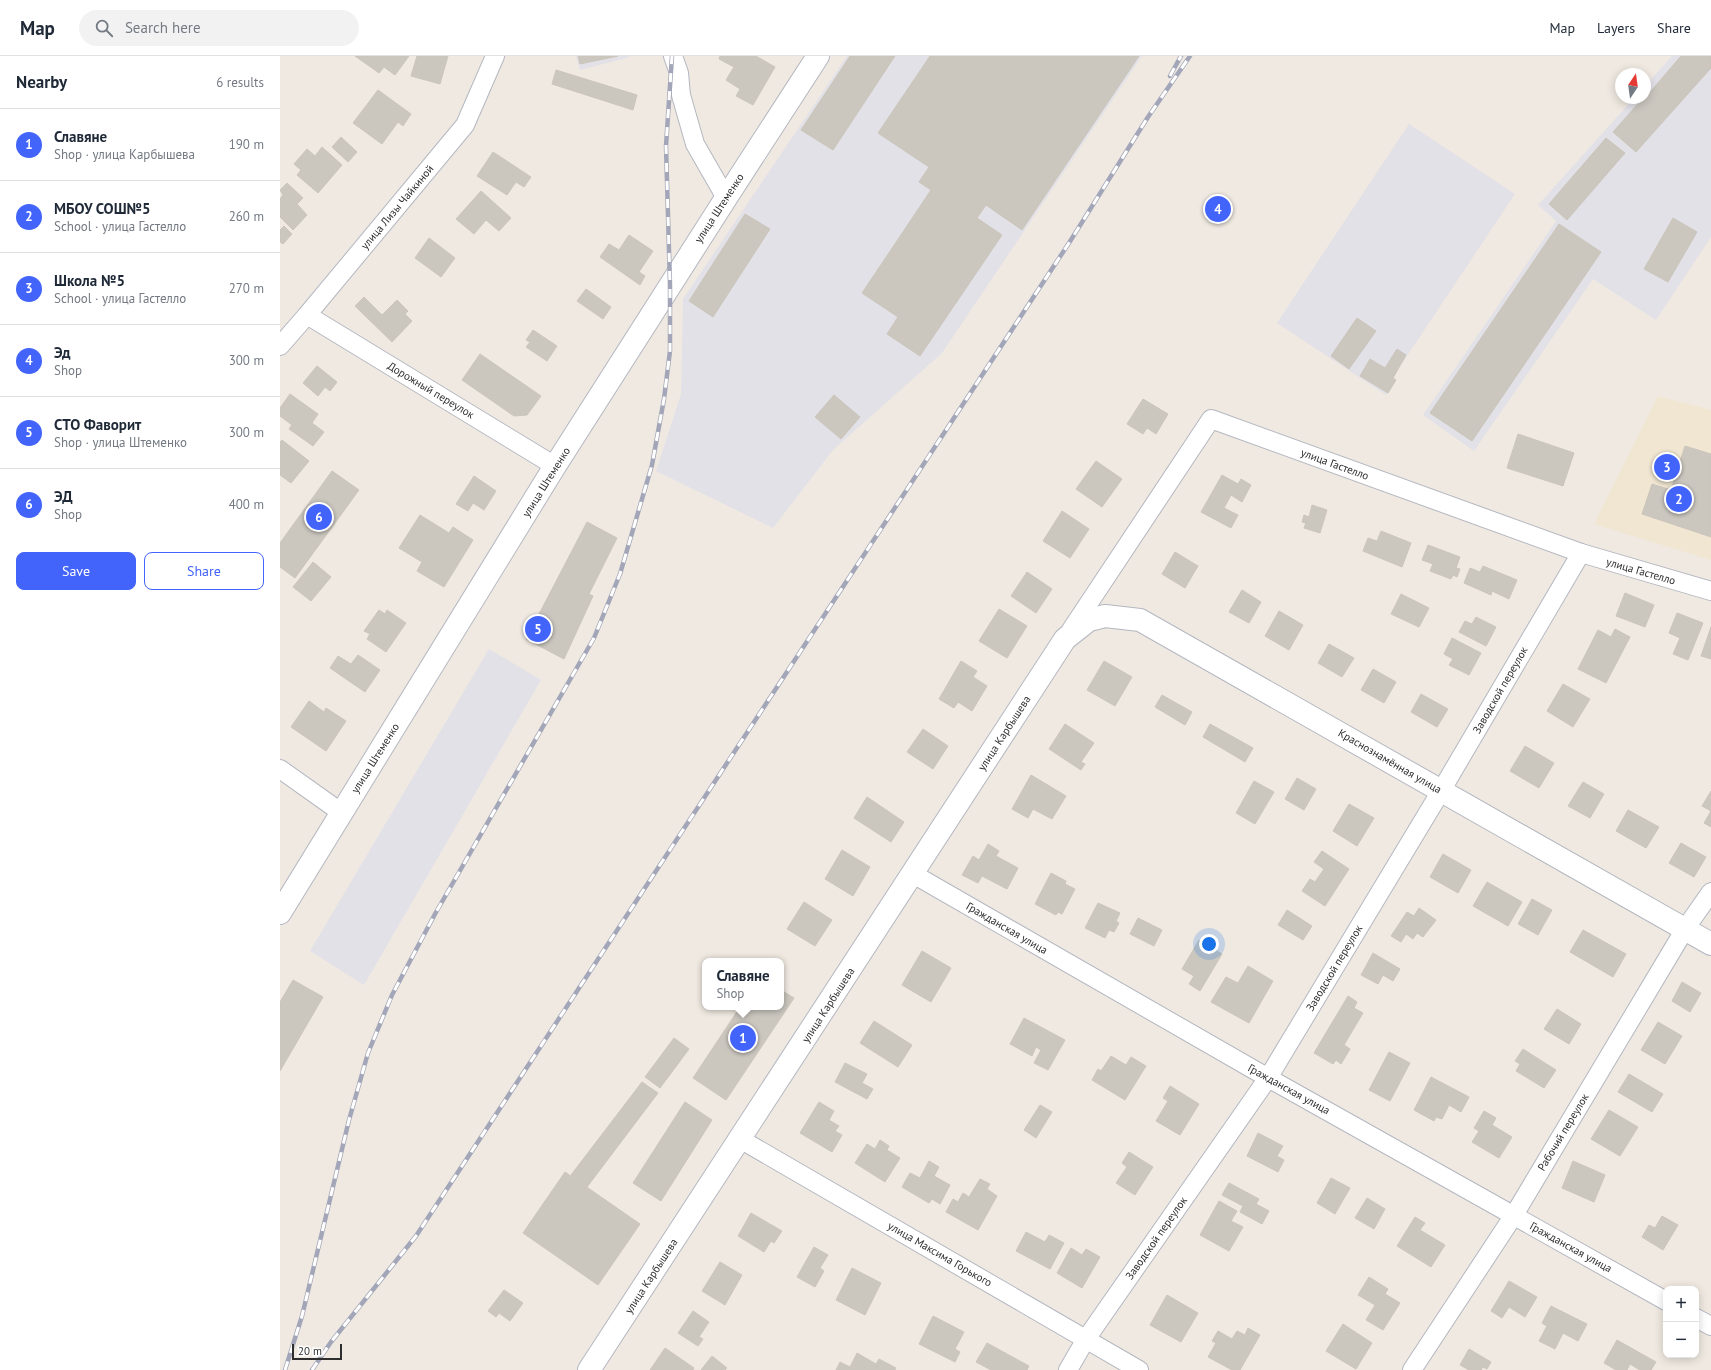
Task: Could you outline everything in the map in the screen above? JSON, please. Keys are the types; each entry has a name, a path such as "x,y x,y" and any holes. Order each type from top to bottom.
{"main road":[{"name":"улица Штеменко","path":"280,913 555,466 818,56"},
{"name":"Краснознамённая улица","path":"1065,639 1089,620 1106,616 1140,620 1711,944"},
{"name":"улица Карбышева","path":"589,1370 1065,639"}],"street":[{"name":"улица Лизы Чайкиной","path":"280,346 465,124 495,56"},
{"path":"674,56 681,95 695,144 726,198"},
{"name":"Дорожный переулок","path":"307,315 555,466"},
{"name":"улица Гастелло","path":"1065,639 1211,419 1581,553 1711,591"},
{"name":"Заводской переулок","path":"1068,1370 1086,1339 1268,1078 1581,553"},
{"path":"280,769 342,813"},
{"name":"Гражданская улица","path":"913,874 1268,1078 1663,1299"},
{"name":"Рабочий переулок","path":"1412,1370 1514,1215 1685,929 1711,892"},
{"name":"улица Максима Горького","path":"740,1139 1139,1370"},
{"path":"1699,1320 1711,1326"}],"shaded area":[{"path":"576,56 629,56 630,57 580,70"},
{"path":"847,56 1142,56 942,353 833,450 773,528 656,471 681,394 683,299"},
{"path":"1672,56 1711,56 1711,237 1656,320 1593,279 1474,451 1423,415 1556,221 1538,205 1629,104 1651,104 1651,79"},
{"path":"1409,124 1515,194 1393,377 1396,380 1386,395 1277,323"},
{"path":"1658,396 1711,410 1711,560 1594,524"},
{"path":"489,649 541,680 364,985 310,951"}],"building":[{"path":"355,56 409,56 395,75 384,67 379,73"},
{"path":"417,56 448,56 440,84 411,76"},
{"path":"578,56 618,56 580,64"},
{"path":"720,56 756,56 775,67 753,105 736,96 740,89 726,80 734,67 719,59"},
{"path":"850,56 895,56 833,150 801,130"},
{"path":"930,56 1139,56 1022,230 986,205 977,218 1002,235 920,356 887,334 898,317 862,293 931,190 919,182 929,167 878,133"},
{"path":"1681,56 1711,56 1711,68 1636,152 1613,132 1638,104 1651,104 1651,91"},
{"path":"556,70 637,95 633,110 552,84"},
{"path":"378,90 411,114 403,126 398,122 382,144 353,123"},
{"path":"341,137 357,152 348,162 332,147"},
{"path":"1606,138 1625,153 1567,220 1549,204"},
{"path":"322,147 342,165 318,193 297,175 301,170 294,164 307,149 315,156"},
{"path":"493,152 531,177 524,187 516,182 507,195 477,176"},
{"path":"287,183 303,198 297,204 307,215 293,230 280,217 280,199 283,195 280,190"},
{"path":"481,191 511,218 499,231 486,220 474,234 456,219"},
{"path":"745,214 770,229 713,317 689,301"},
{"path":"1673,218 1697,232 1668,282 1644,269"},
{"path":"1559,224 1601,252 1472,441 1430,413"},
{"path":"284,226 292,234 283,244 280,242 280,230"},
{"path":"629,235 653,251 639,272 645,276 640,285 600,257 609,244 619,250"},
{"path":"429,238 455,258 441,277 415,258"},
{"path":"586,289 611,307 603,319 577,301"},
{"path":"364,297 382,315 397,300 408,311 405,314 412,321 392,342 355,306"},
{"path":"1357,318 1376,331 1349,369 1331,356"},
{"path":"533,330 557,346 547,361 526,347 530,342 526,340"},
{"path":"1397,349 1406,355 1393,378 1396,380 1388,393 1360,376 1370,359 1385,368"},
{"path":"480,354 541,396 527,415 514,416 462,380"},
{"path":"317,366 337,382 330,391 325,387 318,396 303,383"},
{"path":"290,394 318,414 312,423 324,432 313,446 289,429 292,425 280,416 280,408"},
{"path":"834,395 860,417 841,439 815,417"},
{"path":"1143,399 1168,414 1156,434 1147,428 1143,434 1127,424"},
{"path":"1518,434 1574,453 1563,486 1507,468"},
{"path":"282,440 309,461 291,483 280,475 280,442"},
{"path":"1685,446 1711,454 1711,537 1642,514 1652,484 1671,490"},
{"path":"1096,461 1122,479 1102,507 1076,489"},
{"path":"332,471 359,490 295,578 280,567 280,543"},
{"path":"1222,475 1238,484 1241,479 1251,485 1242,502 1231,495 1224,508 1238,515 1231,528 1201,512"},
{"path":"474,476 496,491 484,510 473,503 468,511 456,504"},
{"path":"1312,505 1327,510 1320,533 1304,528 1306,523 1302,522 1304,515 1309,517"},
{"path":"1062,511 1089,529 1070,558 1043,541"},
{"path":"420,515 449,533 453,527 473,540 444,587 417,571 422,562 399,548"},
{"path":"587,522 617,538 589,594 593,596 564,659 526,639"},
{"path":"1381,531 1411,543 1402,567 1363,551 1368,538 1377,541"},
{"path":"1428,545 1460,557 1456,568 1460,569 1457,577 1453,575 1451,579 1430,571 1433,564 1422,560"},
{"path":"1175,552 1198,566 1185,588 1162,574"},
{"path":"313,562 331,577 311,601 293,587"},
{"path":"1483,566 1517,580 1509,599 1492,591 1491,595 1464,583 1470,568 1480,572"},
{"path":"1027,572 1052,589 1036,613 1011,596"},
{"path":"1242,590 1261,602 1249,623 1229,612"},
{"path":"1625,593 1654,605 1645,627 1616,616"},
{"path":"1401,594 1429,608 1419,627 1391,614"},
{"path":"999,609 1027,626 1007,658 979,641"},
{"path":"379,610 385,614 387,610 406,623 386,652 367,639 370,634 364,631"},
{"path":"1279,611 1303,625 1289,650 1265,636"},
{"path":"1677,613 1703,623 1688,660 1673,654 1680,638 1669,633"},
{"path":"1476,617 1496,627 1486,646 1459,632 1465,621 1472,624"},
{"path":"1711,627 1711,659 1701,656"},
{"path":"1615,629 1630,637 1606,683 1578,669 1598,630 1611,637"},
{"path":"1452,638 1481,653 1469,675 1449,665 1453,659 1444,654"},
{"path":"1329,644 1354,658 1342,677 1318,663"},
{"path":"358,655 380,670 365,692 330,668 338,656 351,664"},
{"path":"961,661 977,671 973,677 987,686 972,711 958,702 954,708 939,699"},
{"path":"1104,661 1132,677 1115,706 1087,690"},
{"path":"1373,669 1396,682 1384,703 1361,690"},
{"path":"1563,684 1590,699 1573,727 1547,711"},
{"path":"1421,694 1448,709 1437,727 1411,712"},
{"path":"1162,695 1192,712 1185,725 1155,707"},
{"path":"309,701 324,712 326,708 346,721 326,751 291,727"},
{"path":"1065,724 1094,743 1081,762 1085,764 1081,770 1049,749"},
{"path":"1210,724 1253,748 1245,762 1203,737"},
{"path":"923,729 948,746 933,769 907,752"},
{"path":"1525,746 1554,763 1539,788 1510,771"},
{"path":"1031,775 1066,796 1052,819 1033,809 1028,818 1012,809"},
{"path":"1297,778 1316,789 1304,810 1285,799"},
{"path":"1254,781 1274,792 1255,824 1236,813"},
{"path":"1583,782 1604,794 1590,818 1568,806"},
{"path":"1711,791 1711,811 1702,806"},
{"path":"867,797 904,822 891,842 854,818"},
{"path":"1349,804 1374,818 1357,846 1333,831"},
{"path":"1628,810 1659,827 1646,848 1616,831"},
{"path":"1711,811 1711,827 1704,823"},
{"path":"1681,843 1706,857 1694,877 1669,863"},
{"path":"988,844 999,851 996,856 1018,868 1007,889 982,876 978,883 962,875 973,856 979,860"},
{"path":"842,850 870,867 853,896 825,879"},
{"path":"1322,851 1349,869 1325,906 1302,891 1310,879 1315,882 1324,869 1314,862"},
{"path":"1443,854 1471,870 1458,893 1430,877"},
{"path":"1051,873 1066,881 1065,884 1075,889 1062,914 1058,912 1056,915 1035,904"},
{"path":"1487,882 1522,902 1508,926 1473,906"},
{"path":"1532,899 1552,910 1538,935 1518,924"},
{"path":"804,902 832,920 815,946 787,929"},
{"path":"1098,903 1120,913 1116,921 1119,923 1114,932 1109,930 1105,938 1085,928"},
{"path":"1419,908 1436,920 1423,937 1417,933 1413,939 1406,934 1401,942 1391,936 1407,912 1414,916"},
{"path":"1287,910 1312,926 1303,940 1278,925"},
{"path":"1138,918 1162,930 1154,946 1130,934"},
{"path":"1583,930 1626,954 1613,977 1570,952"},
{"path":"1199,940 1222,954 1200,991 1189,984 1194,976 1182,969"},
{"path":"922,951 951,968 931,1002 902,985"},
{"path":"1373,953 1400,969 1393,981 1383,975 1378,984 1361,975"},
{"path":"1248,966 1273,981 1249,1023 1211,1002 1226,977 1238,983"},
{"path":"293,980 323,997 280,1071 280,1002"},
{"path":"1682,982 1701,993 1690,1012 1672,1001"},
{"path":"784,992 794,998 726,1100 693,1078 738,1010 784,1010"},
{"path":"1348,996 1357,1002 1354,1008 1363,1013 1344,1045 1350,1049 1341,1064 1336,1060 1333,1064 1314,1053"},
{"path":"1557,1009 1581,1024 1569,1044 1544,1029"},
{"path":"1024,1018 1065,1040 1048,1070 1034,1063 1041,1050 1036,1047 1032,1056 1010,1044"},
{"path":"874,1021 912,1045 898,1067 860,1043"},
{"path":"1658,1022 1682,1036 1665,1064 1641,1050"},
{"path":"674,1038 689,1049 660,1088 645,1077"},
{"path":"1523,1049 1556,1070 1544,1088 1516,1071 1520,1064 1515,1061"},
{"path":"1389,1052 1410,1063 1390,1101 1369,1090"},
{"path":"1111,1056 1126,1065 1131,1057 1146,1066 1125,1100 1092,1080 1098,1069 1101,1071"},
{"path":"845,1063 867,1074 862,1083 873,1089 867,1099 835,1082"},
{"path":"1629,1074 1663,1094 1652,1112 1618,1092"},
{"path":"1431,1077 1469,1097 1461,1112 1449,1105 1442,1119 1436,1117 1434,1121 1414,1110"},
{"path":"642,1082 658,1093 587,1187 571,1175"},
{"path":"1170,1086 1199,1104 1180,1135 1156,1121 1168,1101 1163,1098"},
{"path":"685,1102 712,1120 661,1201 633,1183"},
{"path":"819,1102 834,1111 829,1120 839,1126 835,1131 842,1135 832,1152 800,1133"},
{"path":"1040,1105 1052,1112 1036,1138 1024,1130"},
{"path":"1609,1110 1638,1127 1620,1156 1591,1139"},
{"path":"1484,1111 1496,1118 1492,1125 1512,1137 1499,1158 1472,1142 1479,1131 1474,1128"},
{"path":"1258,1133 1283,1146 1277,1156 1284,1160 1278,1172 1247,1156"},
{"path":"880,1140 889,1146 887,1150 900,1158 885,1182 855,1163 867,1144 875,1149"},
{"path":"1129,1152 1153,1167 1135,1195 1116,1183 1127,1167 1122,1163"},
{"path":"929,1161 939,1167 934,1176 950,1185 940,1204 932,1199 929,1203 902,1187 910,1173 920,1178"},
{"path":"1573,1161 1605,1175 1594,1202 1562,1188"},
{"path":"565,1172 640,1224 598,1285 523,1233"},
{"path":"1331,1178 1350,1188 1335,1214 1317,1203"},
{"path":"980,1179 990,1184 987,1189 997,1196 978,1230 946,1212 953,1199 958,1202 963,1193 969,1197"},
{"path":"1229,1183 1259,1199 1256,1204 1269,1211 1262,1224 1240,1212 1243,1206 1222,1195"},
{"path":"1367,1198 1385,1209 1374,1229 1355,1218"},
{"path":"1219,1201 1237,1211 1231,1221 1243,1227 1229,1251 1200,1235"},
{"path":"751,1213 782,1231 774,1243 771,1241 764,1252 738,1236"},
{"path":"1662,1216 1678,1225 1663,1250 1642,1237 1649,1225 1655,1228"},
{"path":"1415,1217 1425,1223 1420,1230 1445,1245 1431,1267 1397,1246"},
{"path":"1026,1232 1045,1242 1049,1235 1064,1243 1050,1269 1016,1251"},
{"path":"814,1247 828,1255 820,1268 824,1271 815,1287 797,1277"},
{"path":"1071,1248 1082,1255 1086,1249 1100,1257 1082,1288 1057,1273"},
{"path":"720,1262 742,1275 725,1305 702,1291"},
{"path":"852,1268 881,1283 865,1315 836,1300"},
{"path":"1369,1277 1388,1289 1385,1294 1400,1303 1383,1330 1366,1320 1375,1305 1358,1295"},
{"path":"1509,1281 1537,1297 1525,1317 1509,1307 1502,1318 1491,1311"},
{"path":"504,1290 523,1303 510,1321 499,1313 496,1317 488,1311"},
{"path":"1167,1295 1198,1313 1181,1342 1150,1325"},
{"path":"1551,1306 1587,1324 1578,1341 1563,1333 1555,1349 1539,1341 1547,1326 1542,1323"},
{"path":"693,1311 709,1322 699,1337 703,1339 698,1346 678,1333"},
{"path":"933,1316 964,1332 955,1349 960,1352 955,1362 919,1344"},
{"path":"1343,1324 1372,1343 1356,1369 1326,1351"},
{"path":"1248,1328 1260,1335 1240,1370 1232,1370 1208,1357 1216,1343 1212,1341 1218,1331 1232,1339 1237,1331 1245,1335"},
{"path":"1617,1340 1656,1362 1651,1370 1640,1370 1630,1364 1627,1370 1616,1370 1604,1363"},
{"path":"987,1343 1029,1366 1027,1370 991,1370 976,1362"},
{"path":"665,1348 694,1368 693,1370 650,1370"},
{"path":"1469,1349 1491,1362 1487,1369 1483,1367 1481,1370 1469,1370 1460,1365"},
{"path":"857,1353 876,1364 879,1359 896,1368 895,1370 836,1370 840,1362 850,1367"},
{"path":"712,1356 727,1368 725,1370 701,1370"}],"railway":[{"path":"285,1370 302,1316 349,1120 368,1053 392,995 435,914 594,638 620,574 652,465 664,399 670,351 670,285 666,146 672,56"},
{"path":"1170,76 1181,56"},
{"path":"312,1370 331,1342 416,1236 1069,243 1148,117 1190,56"}],"place":[{"name":"Эд","path":"1218,209"},
{"name":"Школа №5","path":"1667,467"},
{"name":"МБОУ СОШ№5","path":"1679,499"},
{"name":"ЭД","path":"319,517"},
{"name":"СТО Фаворит","path":"538,629"},
{"name":"Славяне","path":"743,1038"}]}
